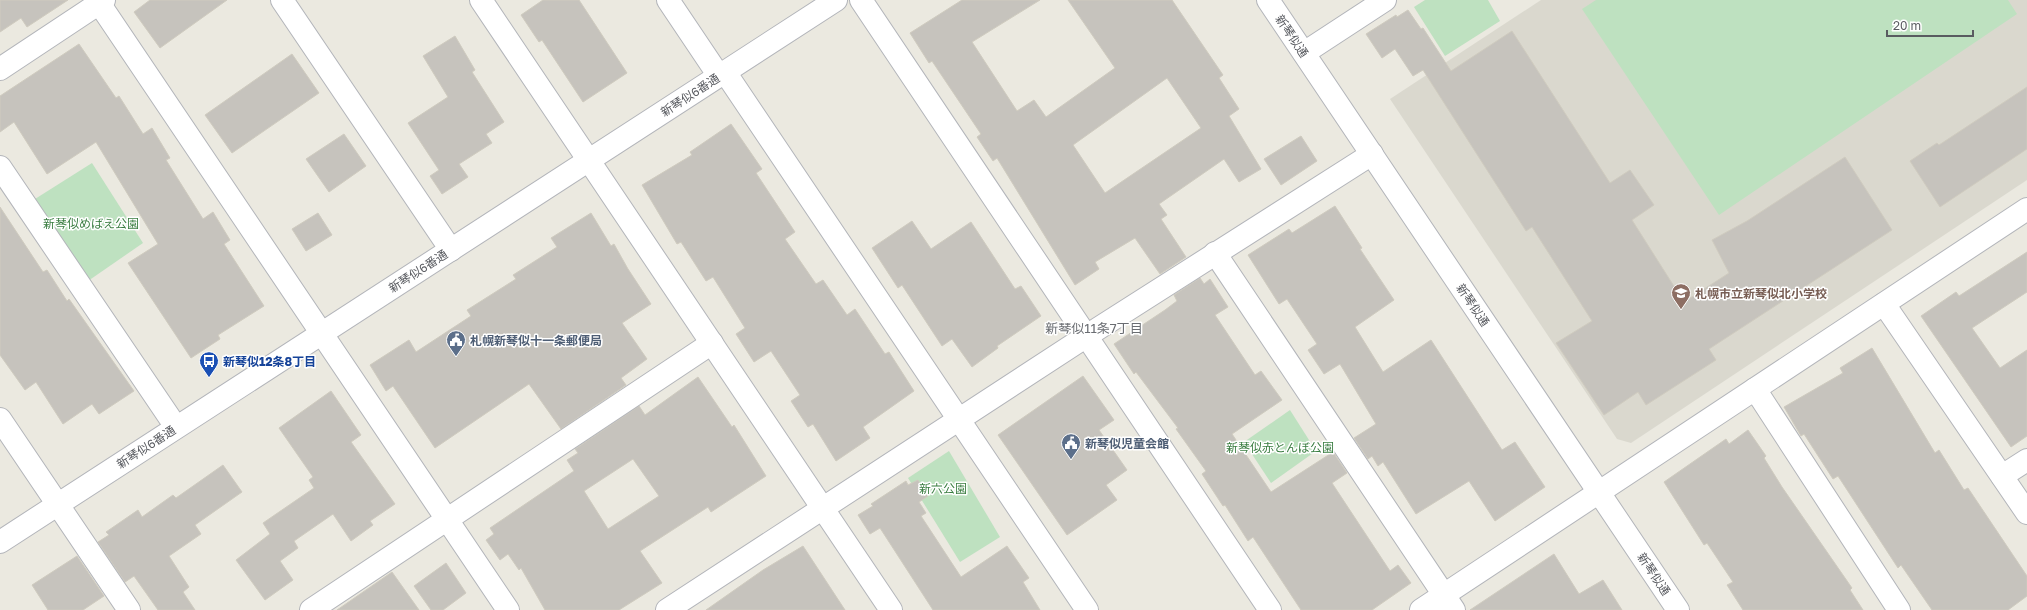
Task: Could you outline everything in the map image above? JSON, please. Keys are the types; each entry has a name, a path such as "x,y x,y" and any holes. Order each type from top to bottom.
{"street":[{"path":"282,0 451,250"},
{"path":"481,0 891,610"},
{"path":"668,0 722,74 959,419 1087,610"},
{"name":"新琴似6番通","path":"0,542 836,0"},
{"path":"861,0 1270,610"},
{"name":"新琴似通","path":"1268,0 1678,610"},
{"path":"1304,53 1384,0"},
{"path":"0,69 100,1 321,334 508,610"},
{"path":"667,610 1086,336 1372,154"},
{"path":"0,167 176,427"},
{"path":"1421,610 1449,602 1599,493 2027,209"},
{"path":"1215,253 1449,602"},
{"path":"1884,304 2027,513"},
{"path":"311,610 712,343"},
{"path":"1755,389 1899,610"},
{"path":"0,419 129,610"},
{"path":"2002,476 2027,460"}],"shaded area":[{"name":"札幌市立新琴似北小学校","path":"1541,0 2027,0 2027,180 1631,443 1617,439 1390,99"}],"green space":[{"path":"1425,0 1488,0 1500,21 1445,56 1414,7"},
{"path":"1596,0 2008,0 2017,14 1719,215 1582,9"},
{"name":"新琴似めばえ公園","path":"92,163 143,243 88,281 35,199"},
{"name":"新琴似赤とんぼ公園","path":"1290,410 1316,451 1271,483 1244,442"},
{"name":"新六公園","path":"949,451 1000,537 960,562 908,478"}],"building":[{"path":"0,0 68,0 27,27 21,18 0,32"},
{"path":"150,0 227,0 160,48 134,12"},
{"path":"543,0 579,0 627,73 583,102 542,40 539,42 521,15"},
{"path":"962,0 1040,0 972,42 1017,111 1034,100 1046,117 1115,68 1068,0 1172,0 1223,75 1219,78 1239,109 1229,116 1261,169 1239,182 1224,159 1159,204 1167,215 1161,219 1186,257 1160,274 1135,238 1095,262 1099,269 1075,285 997,158 993,161 977,137 981,134 932,61 929,63 910,33","holes":["1167,78 1201,128 1105,193 1073,145"]},
{"path":"1408,10 1421,29 1423,28 1451,71 1512,31 1610,183 1630,170 1654,205 1632,220 1684,302 1729,273 1712,240 1747,221 1845,157 1892,230 1709,349 1716,360 1646,405 1638,392 1604,415 1556,343 1592,321 1532,227 1526,231 1423,70 1413,76 1395,49 1382,58 1366,34 1396,15 1397,17"},
{"path":"455,36 475,70 472,72 504,122 486,134 492,143 459,164 468,177 442,194 430,176 439,170 408,123 448,97 423,56"},
{"path":"79,44 116,98 119,96 143,134 152,128 170,158 166,160 203,219 213,212 230,240 224,244 264,306 218,335 220,339 191,358 128,263 158,244 96,142 47,174 14,122 0,132 0,96"},
{"path":"292,54 319,93 232,153 205,115"},
{"path":"2027,87 2027,149 1940,207 1910,161 1937,143 1939,145"},
{"path":"731,124 762,169 756,173 795,232 785,239 816,284 823,280 847,315 855,309 885,354 889,352 914,391 863,427 870,438 836,461 813,424 808,427 791,401 800,395 771,351 754,362 736,334 745,328 713,277 706,281 681,242 677,244 642,185 692,155 690,152"},
{"path":"344,134 366,166 329,192 306,159"},
{"path":"1301,136 1317,161 1281,185 1264,159"},
{"path":"1335,206 1362,248 1360,249 1394,300 1355,327 1383,372 1431,340 1502,450 1515,442 1545,487 1495,521 1469,481 1416,514 1383,462 1378,466 1372,456 1368,459 1354,438 1376,424 1340,364 1324,374 1308,350 1317,344 1287,299 1279,304 1248,255 1289,229 1292,233"},
{"path":"0,207 43,272 47,270 67,301 69,299 134,391 99,414 92,404 63,424 36,382 25,390 0,355"},
{"path":"318,213 332,235 306,251 292,229"},
{"path":"591,213 611,246 614,244 628,269 651,304 622,323 647,359 621,378 626,385 561,429 529,384 435,448 393,386 386,391 370,365 409,340 416,352 471,316 467,310 516,279 513,275 557,247 551,238"},
{"path":"912,221 931,249 971,222 1015,289 1021,286 1041,316 997,346 998,348 972,367 952,339 942,346 902,285 898,288 872,248"},
{"path":"2027,252 2027,292 1972,328 2000,368 2027,350 2027,436 2011,447 1921,316 1956,292 1959,296"},
{"path":"1200,278 1204,284 1210,279 1228,307 1215,315 1255,375 1261,371 1282,400 1232,434 1271,492 1333,452 1347,473 1332,483 1390,571 1398,565 1411,583 1372,610 1301,610 1253,537 1248,541 1225,505 1223,506 1202,474 1206,471 1176,429 1178,428 1136,372 1134,374 1114,344 1177,301 1174,295"},
{"path":"1872,348 1935,453 1939,450 1964,490 1968,488 2027,576 2027,596 2008,610 1932,610 1901,565 1898,568 1838,476 1833,479 1804,434 1801,436 1784,407 1843,373 1840,368"},
{"path":"1083,376 1114,420 1099,430 1127,470 1106,485 1117,500 1067,535 998,435"},
{"path":"698,377 732,427 734,425 766,476 711,512 708,507 640,551 662,583 619,610 545,610 521,568 519,570 508,554 500,560 486,540 494,534 490,528 574,471 567,460 578,453 575,449 639,406 645,415","holes":["633,459 659,496 608,529 584,491"]},
{"path":"331,391 361,435 351,442 395,504 370,521 373,525 351,541 333,514 294,541 298,548 280,561 293,580 265,600 236,560 270,534 263,523 314,488 309,480 313,477 279,428"},
{"path":"1748,430 1766,456 1764,458 1782,487 1852,588 1850,590 1863,610 1743,610 1727,585 1733,582 1707,543 1704,545 1664,482 1726,439 1729,444"},
{"path":"223,465 242,492 195,525 201,534 169,556 189,587 183,592 195,610 158,610 134,576 125,582 98,542 109,535 106,532 138,510 142,517 173,495 176,498"},
{"path":"918,480 928,496 919,502 926,513 921,516 961,577 1007,546 1029,578 1023,582 1040,610 933,610 880,528 870,534 858,515 873,506 871,504 906,481 908,485"},
{"path":"803,546 845,610 706,610 763,570"},
{"path":"1554,554 1579,594 1603,580 1622,610 1470,610"},
{"path":"77,556 104,596 83,610 48,610 32,585"},
{"path":"446,563 466,593 443,610 431,610 414,586"},
{"path":"392,572 419,610 337,610"}],"place":[{"name":"札幌市立新琴似北小学校","path":"1681,310"},
{"name":"札幌新琴似十一条郵便局","path":"456,357"},
{"name":"新琴似12条8丁目","path":"209,378"},
{"name":"新琴似児童会館","path":"1071,460"}],"district":[{"name":"新琴似11条7丁目","path":"1094,328"}]}
